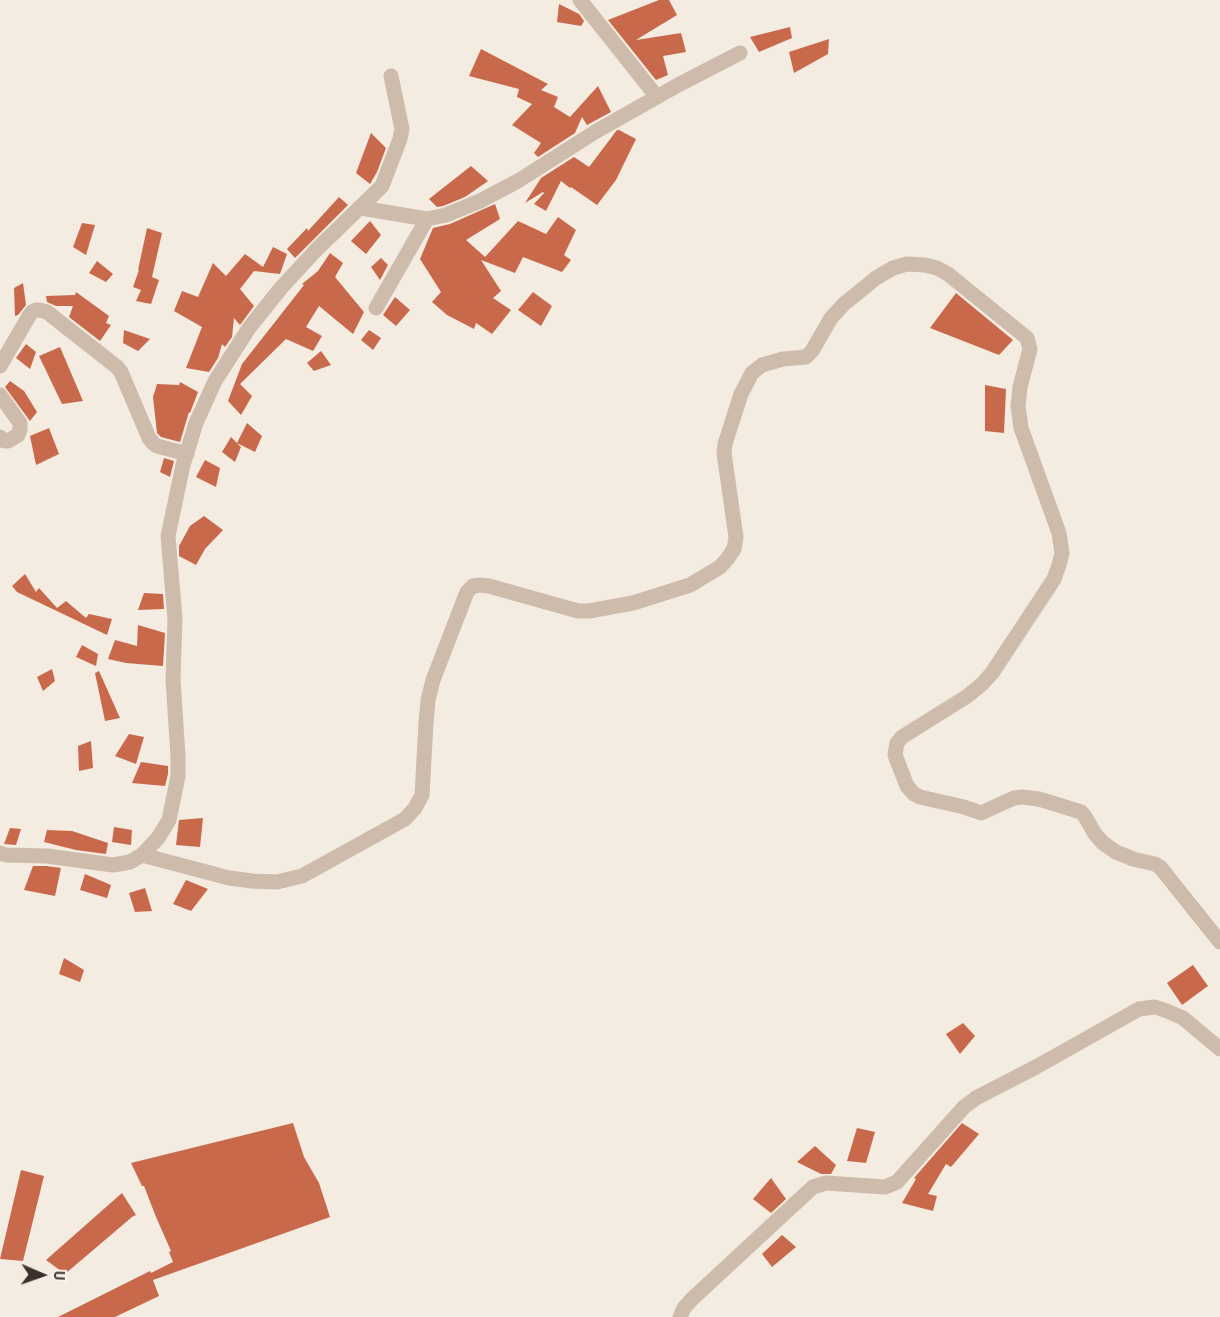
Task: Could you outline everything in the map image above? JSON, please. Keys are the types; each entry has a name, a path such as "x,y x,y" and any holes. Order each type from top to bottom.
{"street":[{"path":"580,0 657,97"},
{"path":"360,208 427,219 446,215 480,201 518,181 595,132 740,53"},
{"path":"0,853 47,856 113,865 130,862 142,855 158,838 169,819 178,776 178,756 173,680 175,619 168,536 196,423 215,381 249,328 316,250 382,186 402,129 391,76"},
{"path":"376,308 427,219"},
{"path":"142,855 229,878 277,882 302,876 405,819 415,808 422,795 428,700 433,680 467,592 473,586 489,586 578,611 589,611 633,603 690,585 720,567 734,549 736,537 724,453 725,444 741,394 752,373 762,365 783,359 806,357 812,351 831,318 844,304 876,278 893,268 907,264 925,265 948,274 1027,338 1030,349 1020,387 1018,406 1022,428 1059,533 1062,553 1053,579 992,673 966,697 902,737 897,743 895,755 897,764 907,786 914,794 981,813 1014,798 1022,797 1039,799 1081,812 1103,843 1116,852 1160,867 1220,942"},
{"path":"0,366 32,312 40,310 47,312 117,367 153,443 187,454"},
{"path":"0,395 20,423 20,429 18,435 8,441 0,437"},
{"path":"680,1317 692,1299 813,1187 826,1183 885,1188 897,1182 964,1107 976,1098 1139,1009 1155,1007 1183,1018 1220,1049"}],"building":[{"path":"659,0 669,0 677,15 636,40 681,33 686,52 663,56 668,75 656,80 608,20"},
{"path":"559,4 579,14 584,21 581,26 557,22"},
{"path":"790,27 792,38 759,52 750,37"},
{"path":"829,39 828,54 794,73 789,52"},
{"path":"481,49 548,84 541,90 558,97 554,107 570,117 598,86 611,112 587,125 582,117 575,133 538,157 534,153 541,143 512,125 532,104 517,97 519,89 469,76"},
{"path":"617,130 636,139 616,180 597,205 561,181 546,211 534,204 543,192 525,203 541,178 574,157 589,167"},
{"path":"371,133 386,148 370,184 356,173"},
{"path":"471,166 488,181 465,197 443,206 437,207 429,199"},
{"path":"339,197 348,205 295,258 287,249 307,228 308,231"},
{"path":"495,204 500,219 466,240 485,257 518,221 546,234 558,217 576,230 564,255 571,260 562,272 523,257 515,273 481,260 501,291 493,298 511,310 492,334 476,323 474,329 447,315 432,302 441,292 420,259 433,228 450,224"},
{"path":"370,221 381,235 366,254 351,241"},
{"path":"82,223 95,225 86,255 73,247"},
{"path":"147,228 162,233 152,277 159,280 151,304 136,301 141,290 133,287 139,270"},
{"path":"273,247 287,254 280,274 254,271 240,289 254,306 240,325 234,318 232,337 225,347 222,344 218,358 209,372 186,368 202,327 174,311 182,291 198,297 213,263 226,276 245,254 263,267"},
{"path":"330,253 343,263 335,277 364,312 353,334 319,306 306,327 322,336 313,351 286,339 240,384 252,396 241,415 228,401 242,364 304,285 302,284 318,271"},
{"path":"381,258 388,265 380,280 371,267"},
{"path":"97,261 113,274 106,282 89,273"},
{"path":"23,283 26,305 15,316 14,288"},
{"path":"76,292 109,316 106,323 111,325 100,341 69,317 73,306 56,306 47,302 46,296 75,295"},
{"path":"533,292 552,306 541,326 518,310"},
{"path":"956,293 1013,340 999,355 930,328"},
{"path":"395,297 410,310 396,326 383,315"},
{"path":"124,330 150,339 138,351 123,343"},
{"path":"369,330 381,338 373,350 361,340"},
{"path":"26,344 36,352 30,369 16,358"},
{"path":"60,347 83,401 62,404 39,356"},
{"path":"321,351 331,365 314,371 307,363"},
{"path":"10,381 24,391 37,412 30,421 5,387"},
{"path":"180,382 198,392 180,442 161,437 157,433 153,397 157,384 179,385"},
{"path":"985,385 1006,389 1004,433 985,431"},
{"path":"247,423 262,436 255,452 237,443"},
{"path":"49,428 59,454 36,465 30,436"},
{"path":"231,437 241,447 235,462 222,452"},
{"path":"164,458 174,461 170,477 160,472"},
{"path":"205,460 220,468 216,487 196,477"},
{"path":"204,516 223,530 205,549 196,565 179,556 179,546 190,526"},
{"path":"25,574 36,592 39,588 57,608 66,601 86,618 89,614 112,619 107,635 17,592 12,586"},
{"path":"144,593 163,594 164,609 138,610"},
{"path":"138,625 165,633 163,666 108,659 115,640 137,646"},
{"path":"82,645 98,654 96,666 76,657"},
{"path":"52,669 55,681 43,691 37,677"},
{"path":"99,671 120,718 105,721 95,673"},
{"path":"129,734 144,737 136,764 115,756"},
{"path":"91,741 93,768 79,771 78,746"},
{"path":"141,762 168,766 165,786 132,783"},
{"path":"203,818 200,847 176,845 179,820"},
{"path":"114,827 132,830 131,845 112,842"},
{"path":"10,828 21,829 16,845 4,844"},
{"path":"47,830 72,831 108,843 106,854 44,842"},
{"path":"33,866 61,868 55,896 24,890"},
{"path":"85,874 111,885 107,898 80,890"},
{"path":"186,880 208,889 191,911 173,904"},
{"path":"145,888 152,911 135,912 129,893"},
{"path":"64,958 84,970 80,982 59,974"},
{"path":"1193,965 1208,986 1182,1005 1167,983"},
{"path":"963,1023 975,1036 960,1054 946,1034"},
{"path":"293,1123 304,1157 319,1183 330,1217 153,1280 159,1296 115,1317 58,1317 150,1271 151,1273 173,1262 169,1252 171,1251 144,1186 131,1163"},
{"path":"962,1123 979,1134 951,1167 946,1164 928,1194 937,1196 933,1211 902,1203 916,1179 914,1178"},
{"path":"857,1128 875,1132 866,1163 847,1161"},
{"path":"815,1146 836,1165 831,1174 821,1174 797,1162"},
{"path":"21,1170 44,1176 23,1261 0,1259"},
{"path":"771,1178 786,1199 771,1213 753,1199"},
{"path":"122,1193 136,1215 65,1274 46,1260"},
{"path":"782,1235 796,1247 772,1267 762,1254"}]}
